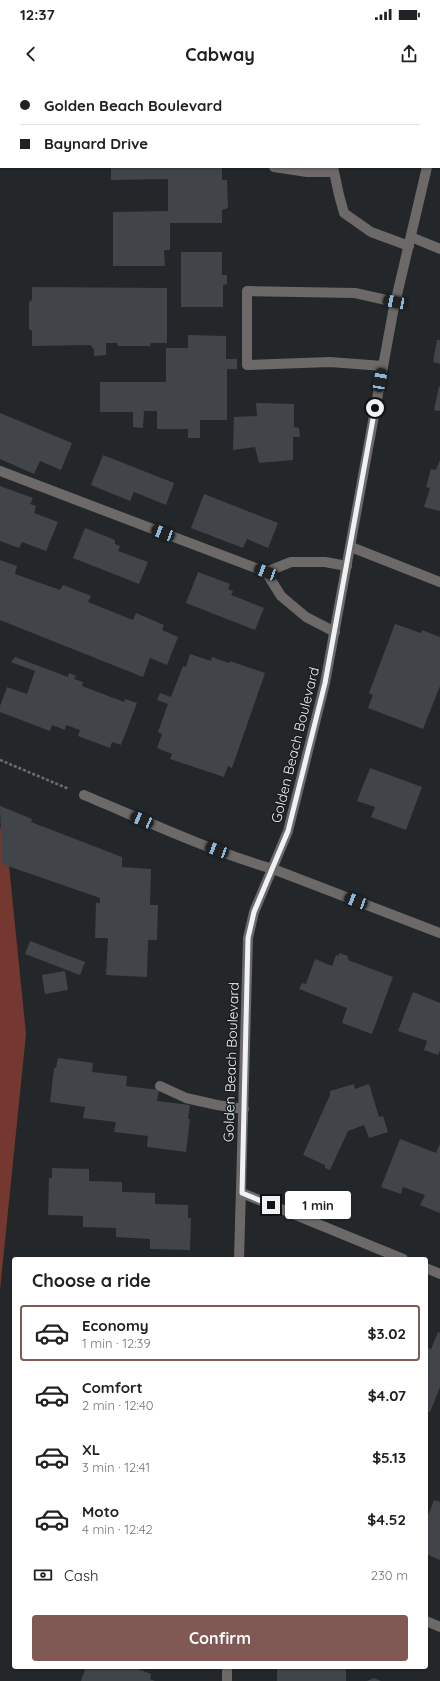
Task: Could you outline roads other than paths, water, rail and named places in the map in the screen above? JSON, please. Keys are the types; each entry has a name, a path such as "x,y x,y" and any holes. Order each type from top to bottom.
{"street":[{"path":"281,168 307,172 334,169 344,213 371,232 440,249"},
{"name":"Golden Beach Boulevard","path":"240,1257 248,938 254,912 288,831 325,683 395,302 427,168"},
{"path":"383,366 330,362 247,365 247,291 354,294 395,302"},
{"path":"0,471 266,572 281,596 306,617 335,632"},
{"path":"351,547 440,582"},
{"path":"266,572 291,562 325,562 347,566"},
{"path":"84,795 172,833 246,861 273,869 440,933"},
{"path":"160,1086 186,1098 244,1109"},
{"path":"242,1193 398,1257"},
{"path":"428,1269 440,1274"},
{"path":"428,1622 440,1627"},
{"path":"226,1681 227,1669"}]}
